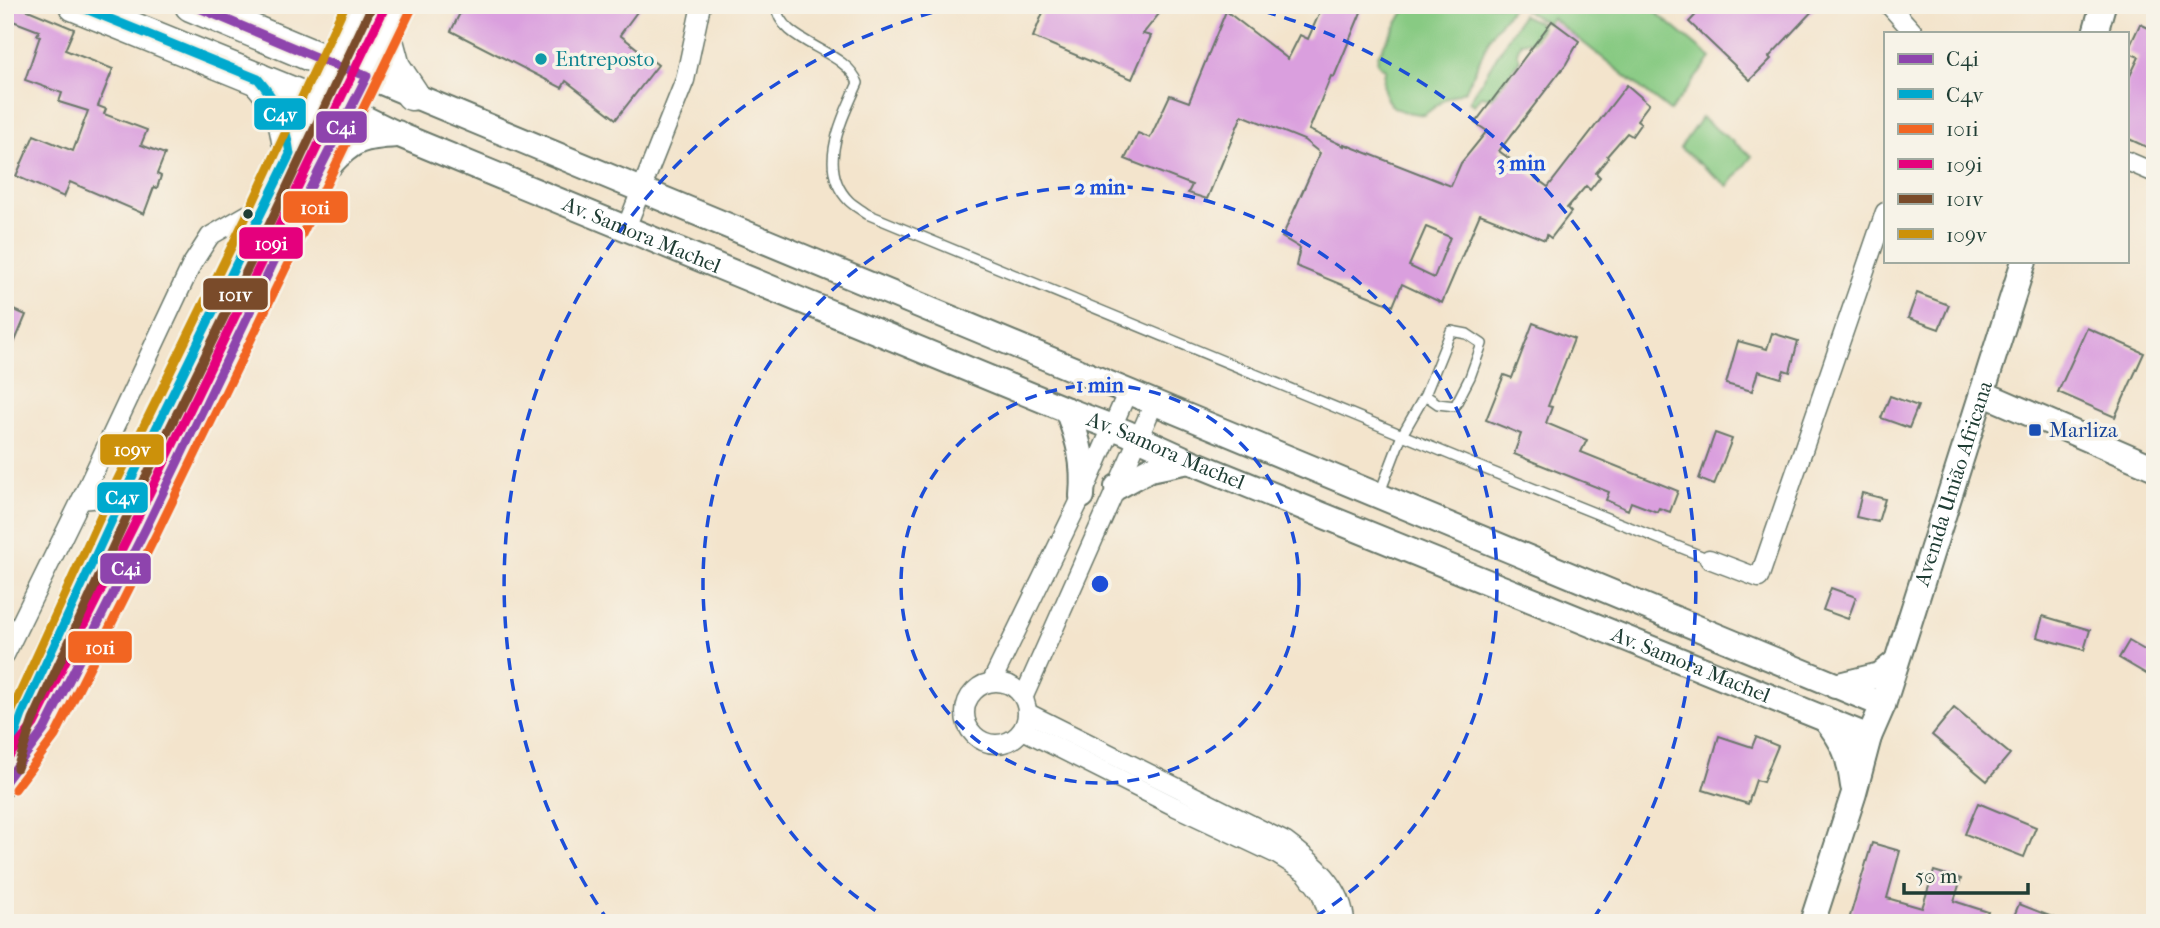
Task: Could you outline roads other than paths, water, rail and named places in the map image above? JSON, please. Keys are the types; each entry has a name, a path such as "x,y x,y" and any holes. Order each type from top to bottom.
{"highway":[{"path":"75,5 314,102 350,111 400,5"},
{"path":"191,5 331,64 368,76"},
{"path":"314,102 359,5"},
{"path":"386,37 394,66 412,94"},
{"path":"258,79 276,99 282,113 289,154"}],"main road":[{"path":"2095,32 2103,5"},
{"name":"Av. Samora Machel","path":"368,76 1883,705"},
{"path":"5,764 22,715 122,496 314,102"},
{"name":"Av. Samora Machel","path":"350,111 397,134 1067,411 1137,437 1189,461 1869,737"},
{"path":"5,782 44,730 350,111"},
{"path":"317,177 355,140 397,134"},
{"name":"Avenida União Africana","path":"1812,923 1869,737 1883,705 2024,262"},
{"path":"1982,393 2155,468"},
{"path":"1067,411 1082,455 1082,496"},
{"path":"1117,487 1150,470 1189,461"},
{"path":"1835,685 1880,675 1896,662"},
{"path":"1825,719 1841,739 1849,758 1854,793"}],"street":[{"path":"626,228 685,80 701,5"},
{"path":"1889,5 1913,32"},
{"path":"2128,161 2155,173"},
{"path":"5,655 192,264 210,236 266,204"},
{"path":"1709,559 1759,578 1884,215"},
{"path":"992,681 1082,496 1127,393"},
{"path":"1154,403 1137,437 1025,713 1009,742 991,745 974,737 965,722 965,703 975,688 992,681 1010,683 1025,713 1174,806 1276,853 1305,872 1321,892 1331,923"},
{"path":"81,500 122,496"},
{"path":"1025,713 1286,842 1315,864 1335,890 1345,923"}],"lane":[{"path":"776,5 778,16 785,26 839,62 857,79 858,83 841,120 832,157 835,179 849,201 867,214 1709,559"},
{"path":"1378,496 1402,435 1425,395 1451,331 1467,334 1482,344 1471,377 1455,406 1438,404 1425,395"}],"place":[{"name":"Entreposto","path":"541,59"},
{"name":"Marliza","path":"2035,430"}]}
